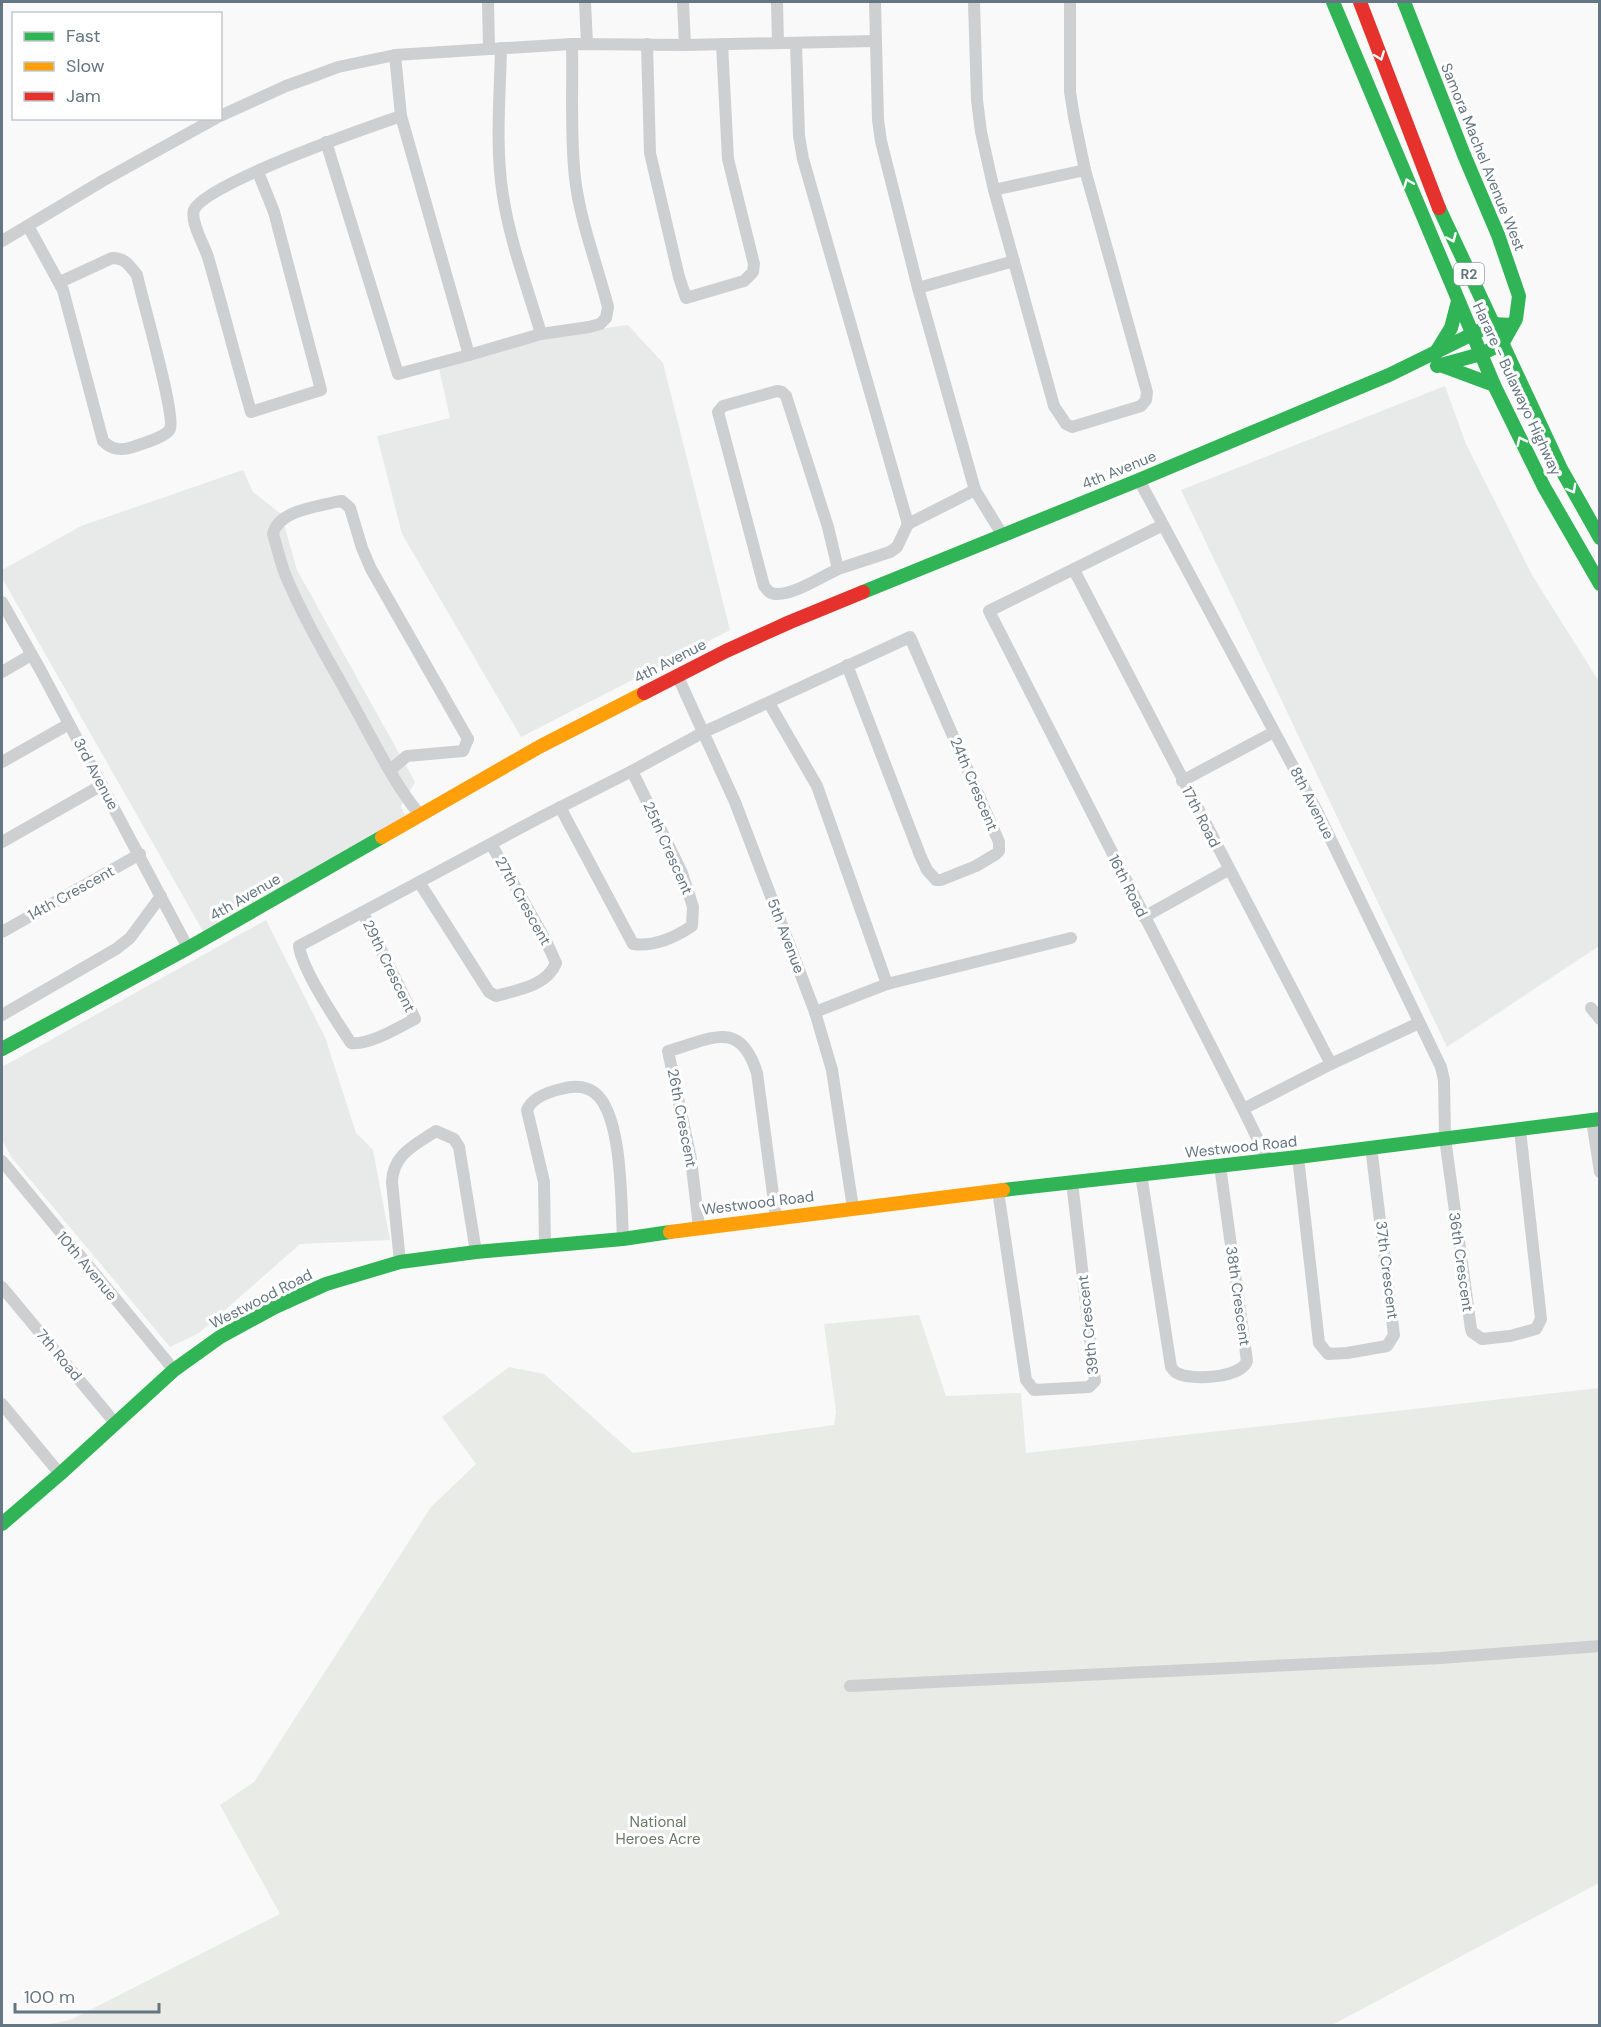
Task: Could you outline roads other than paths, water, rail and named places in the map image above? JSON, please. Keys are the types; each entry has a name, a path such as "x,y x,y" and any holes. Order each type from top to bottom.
{"main road":[{"name":"Harare - Bulawayo Highway","path":"1334,2 1494,385 1544,487 1599,584"},
{"name":"Harare - Bulawayo Highway","path":"1360,2 1441,213 1561,469 1599,538"},
{"name":"Samora Machel Avenue West","path":"1404,2 1498,235 1519,296 1518,314 1502,344"},
{"path":"1438,360 1458,301"},
{"path":"1438,360 1472,333 1493,324 1511,325"},
{"path":"1438,360 1481,354 1502,344"},
{"path":"1438,360 1494,385"},
{"name":"4th Avenue","path":"2,1049 188,948 539,747 726,651 790,622 1389,375 1438,360"},
{"name":"Westwood Road","path":"2,1521 60,1474 174,1370 220,1337 275,1307 326,1284 400,1262 476,1252 623,1239 776,1217 1268,1161 1596,1120"}],"street":[{"path":"488,2 495,48 503,196 511,231 542,334"},
{"path":"585,2 586,44"},
{"path":"683,2 685,45"},
{"path":"777,2 778,43"},
{"path":"875,2 878,120 881,141 918,288 975,490 1003,536"},
{"path":"974,2 977,100 981,132 994,190 1054,406 1066,424 1072,427 1144,404 1147,392 1084,170 1070,92 1070,2"},
{"path":"222,115 314,76 355,63 395,56 572,44 875,42"},
{"path":"796,43 799,136 803,159 908,525"},
{"path":"326,142 398,374 542,334 600,324 608,313 608,307 575,179 572,44"},
{"path":"647,44 650,153 686,298 744,281 753,273 754,264 728,159 722,44"},
{"path":"395,56 401,116 469,355"},
{"path":"258,172 274,212 321,390 251,412 193,215 195,207 204,198 226,186 326,142 401,116"},
{"path":"2,241 104,180 212,120"},
{"path":"994,190 1084,170"},
{"path":"28,226 60,282 103,441 116,450 129,448 167,433 171,427 169,404 136,275 128,263 120,258 112,258 60,282"},
{"path":"918,288 1014,261"},
{"path":"838,569 828,527 786,396 777,391 723,406 718,412 764,586 770,592 777,594 799,589 838,569 890,552 897,547 908,525 975,490"},
{"name":"8th Avenue","path":"1139,480 1318,813 1443,1074 1445,1138"},
{"path":"390,770 407,756 463,751 468,739 377,580 362,548 354,518 347,504 342,501 335,502 284,518 274,527 273,534 284,572 308,623 390,770 419,814"},
{"path":"1074,570 1163,525"},
{"name":"16th Road","path":"1074,570 989,611 1268,1161"},
{"name":"17th Road","path":"1074,570 1228,870 1331,1064"},
{"name":"3rd Avenue","path":"2,602 140,854 188,948"},
{"name":"24th Crescent","path":"910,637 999,842 999,851 996,854 976,866 941,880 936,880 927,870 847,665 910,637"},
{"path":"2,672 31,655"},
{"path":"363,913 704,732 769,704 847,665"},
{"name":"5th Avenue","path":"678,677 735,802 815,1012 832,1070 853,1208"},
{"path":"769,704 818,786 887,984"},
{"path":"2,762 69,724"},
{"path":"1182,781 1274,732"},
{"name":"25th Crescent","path":"560,807 633,944 656,943 681,933 692,926 693,907 682,873 632,771"},
{"path":"2,842 102,785"},
{"name":"27th Crescent","path":"419,882 489,992 496,996 543,980 553,973 556,963 491,844"},
{"name":"14th Crescent","path":"2,932 140,854"},
{"path":"1144,917 1228,870"},
{"path":"2,1016 116,949 130,938 161,896"},
{"name":"29th Crescent","path":"363,913 415,1019 361,1043 351,1043 303,964 298,946 363,913"},
{"path":"815,1012 887,984 1071,938"},
{"path":"1591,1008 1599,1019"},
{"path":"1243,1109 1419,1023"},
{"name":"26th Crescent","path":"699,1227 691,1159 668,1051 724,1036 736,1039 745,1047 752,1058 757,1074 776,1217"},
{"path":"545,1246 544,1182 527,1110 530,1104 543,1095 559,1089 582,1086 596,1093 605,1106 614,1131 619,1160 623,1239"},
{"path":"1596,1120 1599,1172"},
{"name":"36th Crescent","path":"1445,1138 1471,1329 1482,1339 1510,1336 1536,1329 1541,1319 1520,1130"},
{"path":"400,1262 392,1170 404,1153 436,1131 454,1139 459,1147 476,1252"},
{"name":"37th Crescent","path":"1298,1157 1319,1343 1328,1354 1347,1353 1387,1346 1394,1335 1371,1147"},
{"name":"10th Avenue","path":"2,1161 174,1370"},
{"name":"38th Crescent","path":"1141,1174 1170,1367 1175,1373 1185,1376 1218,1376 1239,1371 1245,1367 1247,1361 1220,1166"},
{"name":"39th Crescent","path":"998,1191 1026,1380 1034,1390 1089,1387 1095,1381 1072,1182"},
{"name":"7th Road","path":"2,1287 116,1424"},
{"path":"2,1404 60,1474"},
{"path":"850,1686 1441,1658 1599,1646"}],"park label":[{"name":"National Heroes Acre","path":"658,1830"}]}
